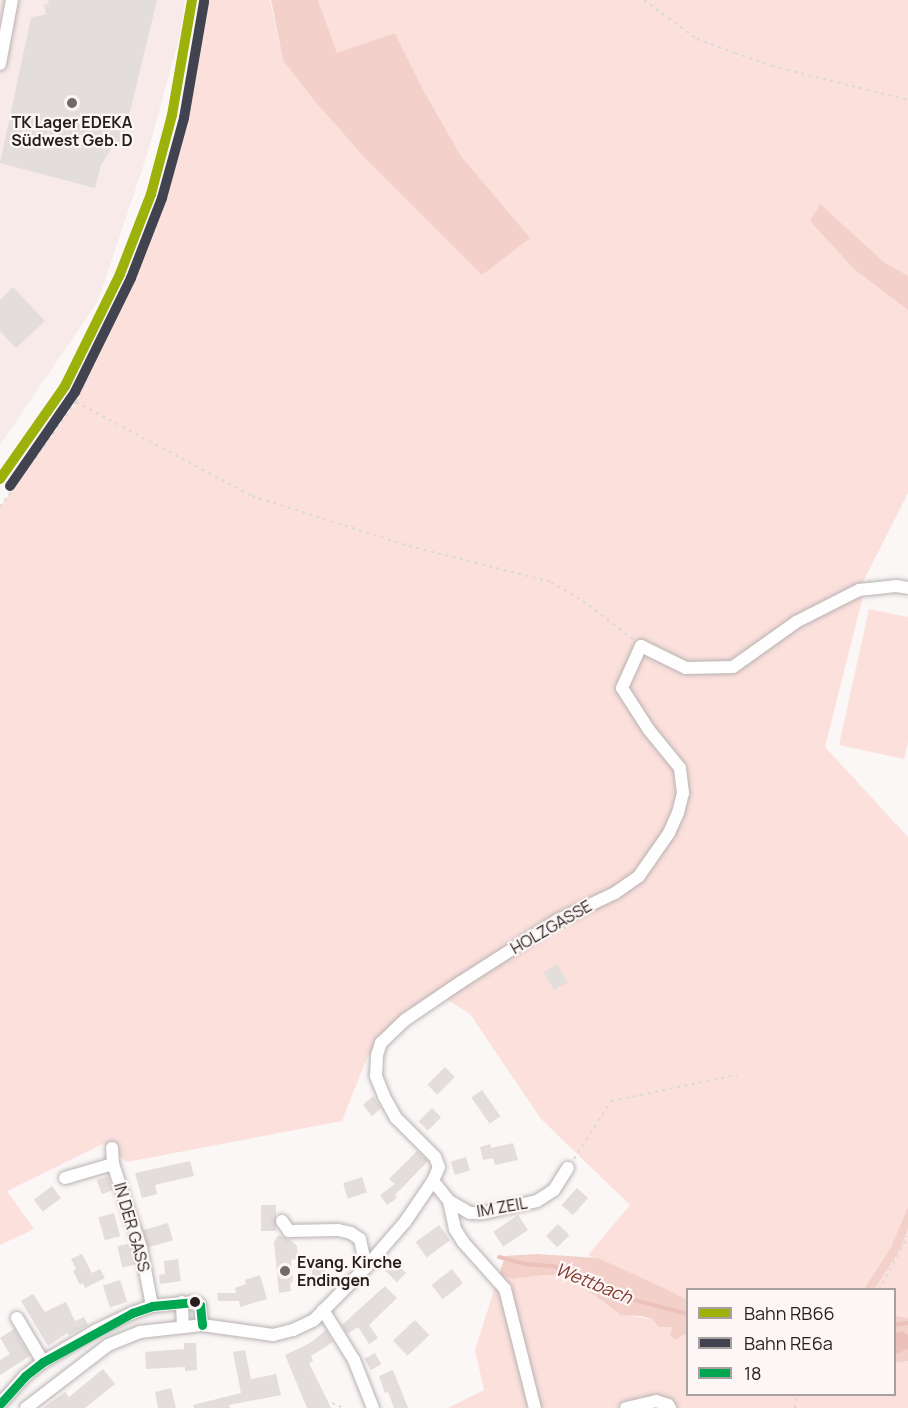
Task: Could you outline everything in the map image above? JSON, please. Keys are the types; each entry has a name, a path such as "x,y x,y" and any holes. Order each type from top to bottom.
{"street":[{"path":"0,64 12,0"},
{"path":"641,646 686,668 733,667 796,622 859,590 896,586 908,588"},
{"name":"HOLZGASSE","path":"433,1182 439,1167 435,1157 396,1118 376,1076 377,1055 381,1043 405,1020 470,976 556,921 615,892 639,876 669,833 683,793 680,768 649,730 622,688 641,646"},
{"name":"IN DER GASS","path":"112,1148 113,1164 141,1248 152,1306"},
{"path":"65,1178 113,1164"},
{"name":"IM ZEIL","path":"433,1182 449,1201 470,1213 483,1213 537,1201 554,1190 568,1168"},
{"path":"26,1408 108,1345 140,1332 202,1325 273,1335 314,1320 366,1267 405,1222 433,1182"},
{"path":"449,1201 454,1229 505,1289 535,1408"},
{"path":"282,1221 289,1231 338,1230 351,1233 360,1239 366,1267"},
{"path":"182,1302 183,1326"},
{"path":"0,1404 25,1376 43,1362 95,1331 152,1306 195,1302 201,1305 202,1325"},
{"path":"323,1310 354,1360 373,1408"},
{"path":"17,1318 43,1362"},
{"path":"626,1408 656,1401 670,1408"}],"path":[{"path":"0,507 76,402 139,266 172,178 186,120 208,0"},
{"path":"644,0 697,39 772,66 908,100"},
{"path":"76,402 252,496 409,546 551,582 583,601 641,646"},
{"path":"568,1168 611,1101 737,1076"},
{"path":"880,1288 908,1236"},
{"path":"332,1403 344,1408"}],"shaded area":[{"path":"0,0 185,0 181,31 147,155 98,301 0,445"},
{"path":"208,0 270,0 283,60 482,274 529,238 461,156 425,93 395,33 337,54 318,0 908,0 908,493 859,590 862,600 825,747 908,837 908,1207 890,1249 865,1288 686,1288 686,1301 588,1255 630,1205 541,1119 470,1014 441,996 405,1020 367,1058 342,1121 127,1162 103,1144 7,1191 34,1229 0,1245 0,507 76,402 139,266 172,178 186,120"},
{"path":"271,0 318,0 337,53 395,33 425,93 461,156 530,238 482,275 366,159 313,99 283,60"},
{"path":"820,204 885,263 908,276 908,310 854,269 810,221"},
{"path":"869,609 908,617 908,742 904,759 839,745"},
{"path":"908,1207 908,1229 900,1249 876,1288 865,1288 890,1249"},
{"path":"908,1229 908,1318 899,1319 896,1317 896,1288 876,1288"},
{"path":"537,1254 598,1258 686,1299 686,1334 676,1340 670,1336 672,1327 659,1327 652,1319 641,1316 621,1315 567,1275 512,1279 499,1274 505,1256"},
{"path":"499,1274 512,1279 567,1275 608,1306 633,1316 652,1319 659,1327 673,1327 676,1340 686,1334 686,1396 896,1396 896,1363 908,1361 908,1408 670,1408 668,1405 626,1408 448,1408 484,1390 475,1350"},
{"path":"896,1316 908,1318 908,1361 896,1363"},
{"path":"902,1331 908,1335 908,1349 896,1354 896,1333"}],"building":[{"name":"TK Lager EDEKA Südwest Geb. D","path":"48,0 157,0 122,145 114,144 101,165 95,188 0,163 31,18 46,14 44,5 49,4"},
{"path":"13,287 45,321 16,348 0,331 0,300"},
{"path":"557,964 568,982 554,990 543,972"},
{"path":"445,1067 455,1077 437,1095 427,1085"},
{"path":"482,1090 500,1116 490,1124 471,1097"},
{"path":"373,1096 381,1108 372,1116 363,1105"},
{"path":"432,1108 441,1117 428,1131 419,1121"},
{"path":"513,1143 518,1160 495,1165 493,1158 483,1160 480,1147 490,1144 491,1148"},
{"path":"417,1151 428,1161 395,1195 397,1198 387,1205 380,1195 395,1184 389,1179"},
{"path":"466,1157 470,1170 455,1175 451,1162"},
{"path":"190,1161 194,1176 155,1185 157,1194 142,1198 135,1173"},
{"path":"108,1176 113,1190 102,1194 97,1180"},
{"path":"362,1177 367,1192 348,1198 343,1183"},
{"path":"52,1186 61,1198 43,1212 34,1200"},
{"path":"577,1188 588,1198 573,1215 562,1205"},
{"path":"261,1205 276,1205 276,1231 261,1231"},
{"path":"114,1213 120,1236 105,1240 99,1217"},
{"path":"518,1215 528,1230 503,1247 493,1232"},
{"path":"168,1223 173,1240 148,1247 143,1230"},
{"path":"558,1224 569,1235 557,1247 546,1236"},
{"path":"439,1225 450,1240 427,1257 416,1242"},
{"name":"Evang. Kirche Endingen","path":"278,1235 289,1239 297,1246 298,1259 291,1260 293,1282 290,1283 291,1291 279,1293 274,1243"},
{"path":"131,1243 136,1264 122,1268 117,1246"},
{"path":"82,1254 92,1273 100,1269 105,1278 85,1288 83,1283 80,1285 73,1271 76,1269 71,1259"},
{"path":"178,1259 181,1281 160,1284 159,1275 165,1274 164,1261"},
{"path":"394,1261 406,1273 397,1282 385,1270"},
{"path":"324,1264 326,1282 313,1283 311,1265"},
{"path":"452,1269 463,1283 443,1299 432,1285"},
{"path":"260,1275 267,1299 240,1307 239,1301 218,1301 217,1293 236,1293 235,1288 246,1284 245,1280"},
{"path":"120,1280 127,1302 110,1307 103,1286"},
{"path":"385,1286 397,1298 369,1325 378,1338 369,1344 358,1327 347,1334 342,1325"},
{"path":"33,1294 45,1312 66,1302 75,1321 84,1317 88,1325 69,1335 67,1333 48,1346 21,1301"},
{"path":"415,1320 429,1335 407,1356 393,1340"},
{"path":"14,1329 30,1356 0,1375 0,1360 10,1354 0,1338"},
{"path":"326,1330 333,1342 311,1356 313,1361 309,1363 331,1408 307,1408 285,1355 310,1343"},
{"path":"184,1343 196,1343 197,1370 185,1371 185,1367 146,1369 145,1352 184,1349"},
{"path":"245,1350 251,1379 276,1374 281,1395 229,1405 230,1408 194,1408 193,1405 241,1393 233,1352"},
{"path":"375,1353 381,1364 371,1370 365,1359"},
{"path":"103,1369 115,1384 85,1408 43,1408 65,1392 69,1397"},
{"path":"393,1370 408,1408 394,1408 388,1392 385,1393 379,1376"},
{"path":"171,1388 176,1408 158,1408 155,1392"}],"waterway":[{"name":"Wettbach","path":"499,1257 525,1264 552,1266 581,1275 615,1295 686,1313"},
{"name":"Wettbach","path":"896,1325 908,1323"}],"rail line":[{"name":"RB66","path":"0,479 65,386 120,274 151,194 172,115 192,0"},
{"name":"RE6a","path":"10,486 75,392 131,278 162,198 184,118 204,2"}],"transit line":[{"name":"18","path":"0,1404 25,1376 43,1362 132,1313 152,1306 195,1302 200,1305 202,1325"}],"place":[{"name":"TK Lager EDEKA Südwest Geb. D","path":"72,103"},
{"name":"Evang. Kirche Endingen","path":"285,1271"}]}
